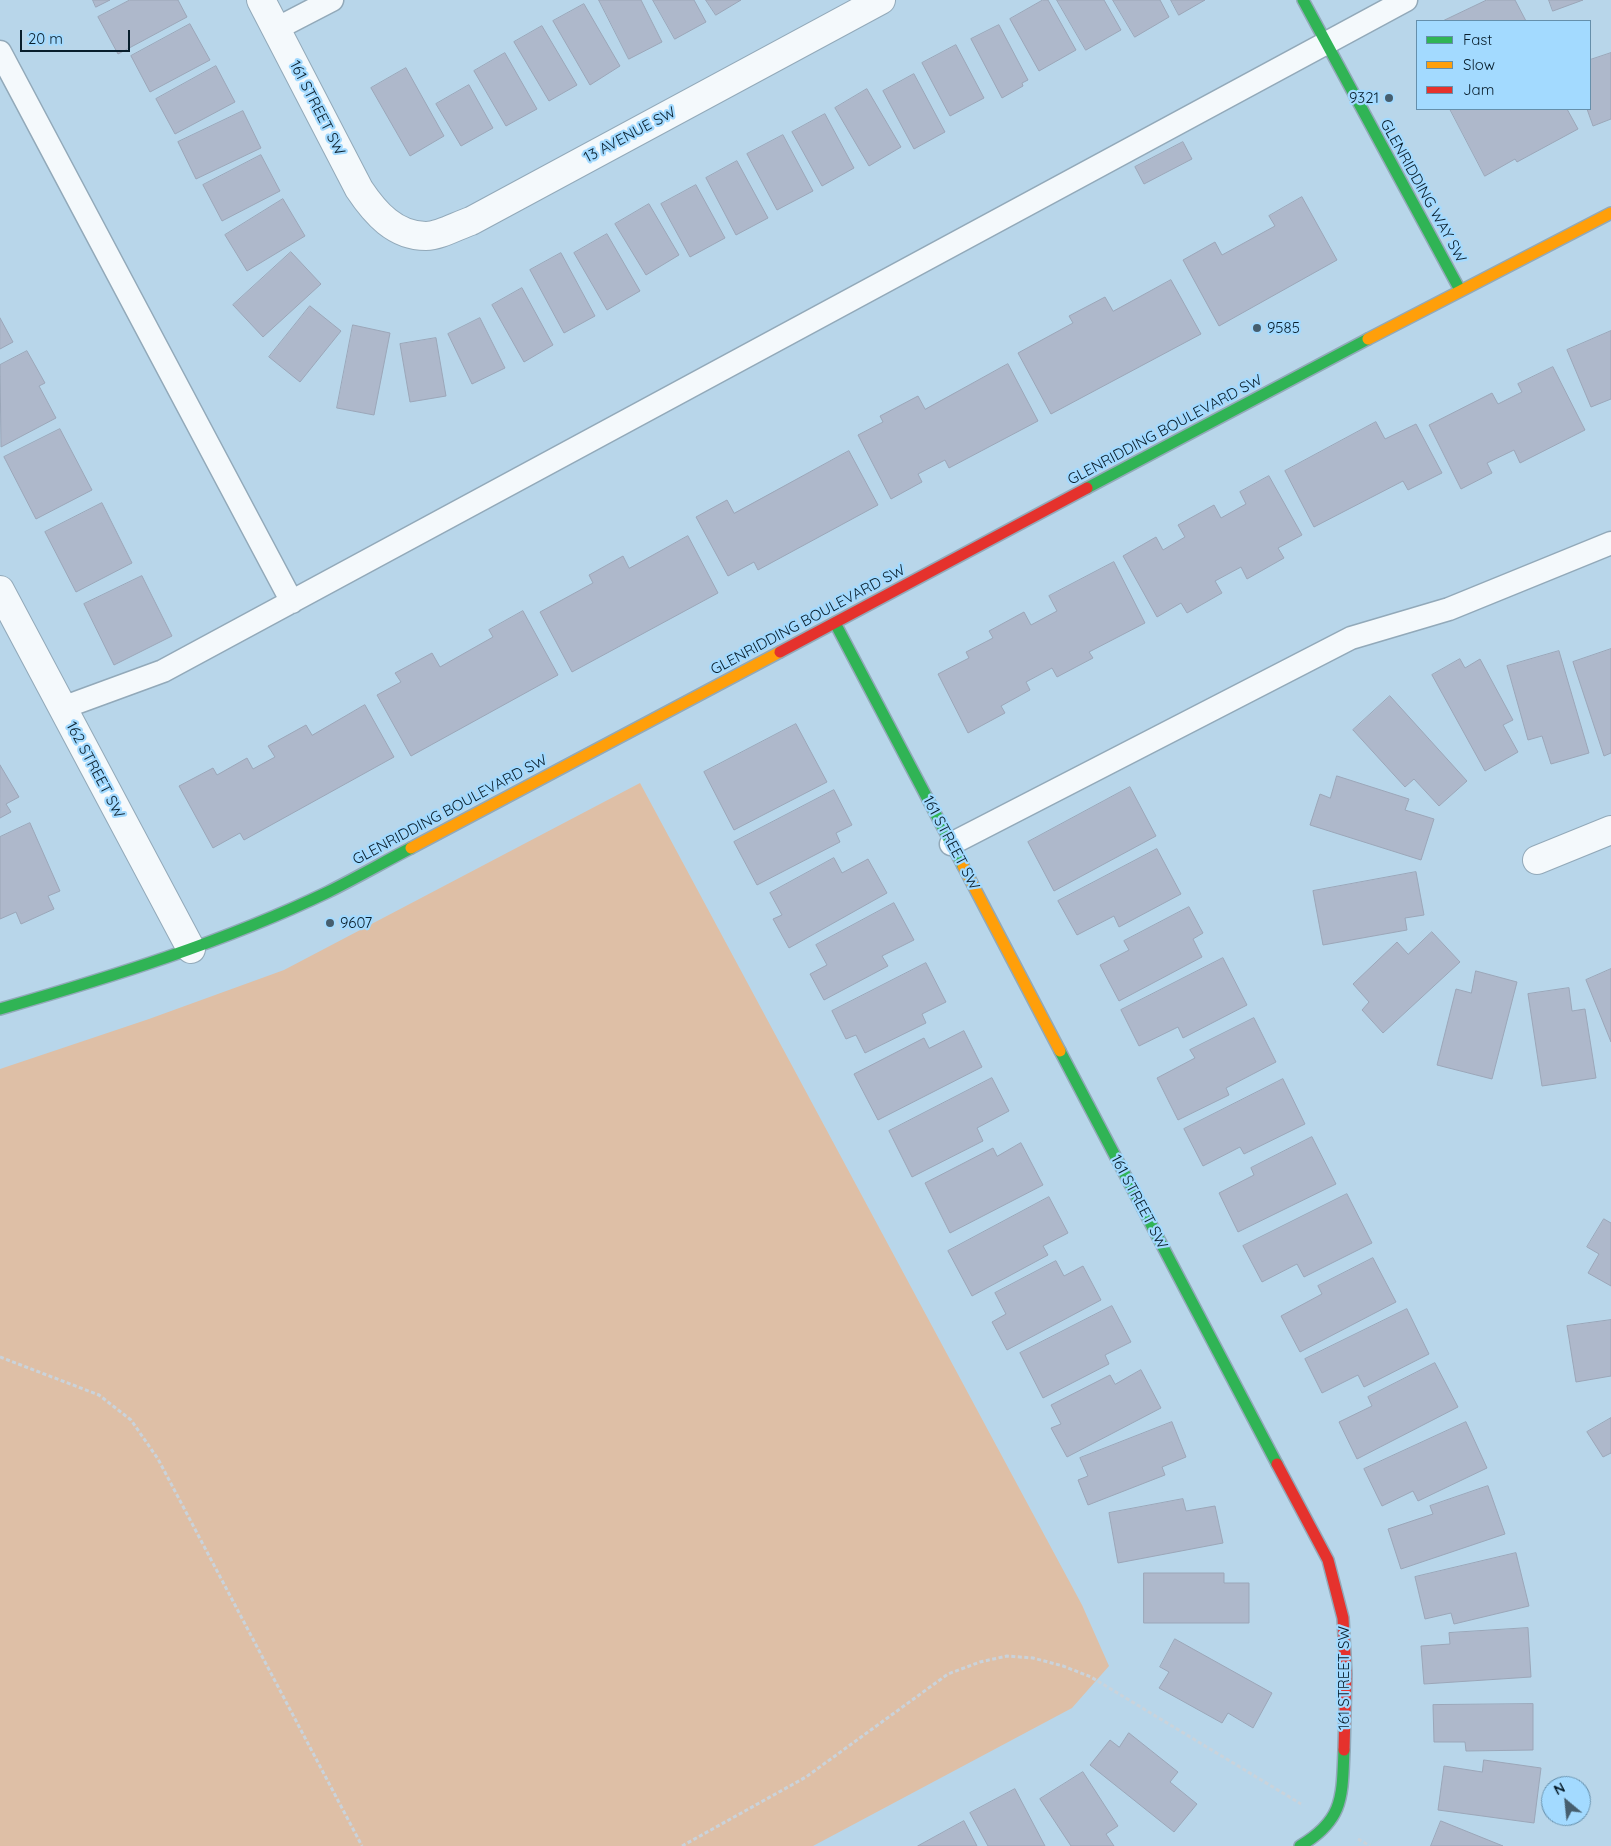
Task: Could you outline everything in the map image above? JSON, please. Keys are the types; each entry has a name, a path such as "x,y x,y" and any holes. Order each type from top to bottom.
{"street":[{"name":"161 STREET SW","path":"261,0 359,189 376,214"},
{"name":"13 AVENUE SW","path":"376,214 403,231 428,236 470,220 881,0"},
{"name":"GLENRIDDING WAY SW","path":"1303,0 1460,290"},
{"name":"GLENRIDDING BOULEVARD SW","path":"0,1009 60,992 191,948 258,923 328,892 1460,290 1611,213"},
{"name":"162 STREET SW","path":"0,590 191,948"},
{"name":"161 STREET SW","path":"835,623 1328,1560 1343,1618 1346,1674 1343,1779 1339,1807 1331,1822"},
{"path":"1538,860 1611,830"},
{"path":"1300,1846 1312,1839 1331,1822"}],"lane":[{"path":"276,29 332,0"},
{"path":"62,708 163,671 1406,0"},
{"path":"0,52 292,602"},
{"path":"951,844 1351,638 1450,610 1611,543"}],"path":[{"path":"0,1357 99,1395 115,1406 142,1434 158,1458 362,1846"},
{"path":"682,1846 806,1777 948,1674 980,1662 1007,1656 1034,1658 1063,1666 1091,1677 1370,1846"}],"shaded area":[{"path":"640,783 1082,1605 1109,1666 1072,1708 813,1846 0,1846 0,1069 149,1019 284,970"}],"building":[{"path":"93,0 110,0 96,7"},
{"path":"130,0 178,0 187,17 118,54 98,17"},
{"path":"599,0 641,0 662,42 629,59"},
{"path":"653,0 694,0 706,22 675,39"},
{"path":"706,0 741,0 716,15"},
{"path":"1043,0 1048,0 1076,50 1039,71 1010,19"},
{"path":"1057,0 1104,0 1121,30 1086,50"},
{"path":"1113,0 1160,0 1169,17 1135,37"},
{"path":"1171,0 1205,0 1179,15"},
{"path":"1487,0 1515,0 1525,20 1445,20"},
{"path":"1549,0 1583,0 1553,11"},
{"path":"584,4 620,66 590,85 553,21"},
{"path":"190,24 210,60 150,92 131,56"},
{"path":"999,25 1028,80 1022,83 1023,86 1002,98 971,39"},
{"path":"542,26 577,85 549,101 514,42"},
{"path":"956,45 984,98 950,116 922,63"},
{"path":"505,53 537,109 506,126 474,71"},
{"path":"1611,53 1611,119 1593,126 1587,110 1591,110 1591,60"},
{"path":"216,66 235,102 175,134 156,99"},
{"path":"406,68 444,136 410,156 371,88"},
{"path":"914,74 945,132 914,149 883,91"},
{"path":"469,85 493,128 461,146 436,104"},
{"path":"867,89 901,147 869,166 835,108"},
{"path":"1451,110 1568,110 1578,129 1517,162 1515,159 1485,176"},
{"path":"243,111 261,148 196,179 178,142"},
{"path":"825,114 854,168 822,186 792,132"},
{"path":"783,135 813,191 777,210 747,154"},
{"path":"1183,142 1192,159 1144,184 1135,167"},
{"path":"261,155 280,191 222,221 203,185"},
{"path":"737,161 768,218 736,235 706,178"},
{"path":"696,185 725,238 690,257 661,204"},
{"path":"1302,197 1337,260 1219,326 1183,260 1215,242 1222,255 1275,226 1269,216"},
{"path":"283,199 305,236 247,271 225,235"},
{"path":"649,204 679,255 646,275 615,224"},
{"path":"607,234 640,291 607,310 574,253"},
{"path":"291,252 321,284 263,337 233,305"},
{"path":"561,253 595,316 564,333 530,270"},
{"path":"1171,280 1201,334 1051,414 1018,353 1073,323 1069,316 1105,297 1113,311"},
{"path":"522,288 553,345 524,362 492,305"},
{"path":"310,306 341,331 300,382 269,357"},
{"path":"0,318 13,342 0,349"},
{"path":"480,318 505,368 472,384 448,334"},
{"path":"353,325 390,333 374,415 337,408"},
{"path":"1611,331 1611,399 1591,407 1567,350"},
{"path":"436,338 446,396 410,402 400,344"},
{"path":"27,351 45,383 39,386 56,418 1,447 0,365"},
{"path":"1008,364 1038,421 949,468 945,460 918,474 922,482 891,499 858,435 883,422 880,416 918,396 925,409"},
{"path":"1553,367 1585,430 1520,463 1514,450 1487,463 1492,473 1461,489 1429,425 1492,393 1498,404 1522,392 1518,384"},
{"path":"1376,422 1385,439 1416,424 1442,473 1408,490 1403,481 1314,527 1285,471"},
{"path":"60,429 92,490 36,519 4,457"},
{"path":"849,451 878,505 758,570 754,562 728,576 696,517 727,500 734,513"},
{"path":"1269,476 1302,535 1278,548 1284,558 1247,579 1241,567 1215,581 1222,593 1187,613 1181,603 1157,617 1123,556 1156,537 1163,550 1185,537 1178,525 1214,505 1221,518 1246,504 1240,492"},
{"path":"102,503 132,563 76,592 45,532"},
{"path":"688,536 718,593 572,672 540,612 593,583 589,575 623,556 629,568"},
{"path":"1114,562 1145,623 1089,652 1093,658 1057,677 1052,668 1026,682 1030,690 1001,706 1005,713 968,733 938,674 969,658 966,652 993,638 989,631 1024,612 1031,625 1057,611 1049,596"},
{"path":"142,576 172,636 114,665 84,604"},
{"path":"523,611 558,675 411,756 377,695 401,682 395,673 432,653 440,667 493,637 489,630"},
{"path":"1611,649 1611,753 1604,756 1573,662"},
{"path":"1559,651 1589,753 1551,764 1542,736 1528,740 1507,666"},
{"path":"1460,659 1465,668 1480,659 1513,720 1503,725 1518,752 1485,771 1432,675"},
{"path":"1390,696 1467,781 1439,806 1414,779 1405,787 1353,730"},
{"path":"365,705 394,757 244,840 240,833 213,848 179,786 213,768 217,775 247,758 253,769 275,757 268,746 306,725 312,735"},
{"path":"796,724 827,782 734,830 704,772"},
{"path":"0,765 19,797 6,804 11,812 0,818"},
{"path":"1337,776 1409,799 1405,810 1434,819 1421,860 1310,825 1320,794 1330,798"},
{"path":"1130,787 1156,836 1054,891 1028,842"},
{"path":"834,790 852,825 836,833 840,842 757,885 734,842"},
{"path":"30,823 60,891 48,896 54,909 21,924 16,912 0,919 0,837"},
{"path":"1157,849 1181,894 1119,927 1114,916 1077,935 1058,901"},
{"path":"834,858 842,873 868,859 887,893 789,948 773,919 782,915 770,893"},
{"path":"1416,872 1424,915 1405,918 1407,930 1323,945 1313,891"},
{"path":"894,903 914,940 882,956 888,966 824,1000 810,974 827,965 816,945"},
{"path":"1189,907 1203,933 1193,939 1202,957 1119,1001 1100,965 1129,950 1124,941"},
{"path":"1432,932 1460,962 1383,1033 1362,1010 1369,1002 1353,984 1397,942 1408,954"},
{"path":"1223,958 1247,1005 1183,1038 1178,1027 1139,1046 1121,1010"},
{"path":"926,963 946,1002 922,1014 926,1023 865,1053 856,1035 846,1039 832,1011"},
{"path":"1611,969 1611,1042 1586,980"},
{"path":"1476,971 1517,982 1492,1079 1437,1065 1456,989 1471,993"},
{"path":"1569,988 1572,1011 1585,1009 1596,1078 1542,1086 1528,994"},
{"path":"1254,1018 1276,1062 1226,1088 1229,1095 1178,1120 1157,1078 1195,1058 1190,1050"},
{"path":"964,1031 982,1067 878,1120 854,1074 924,1038 929,1048"},
{"path":"992,1078 1009,1111 977,1128 983,1141 912,1177 889,1131"},
{"path":"1283,1079 1305,1124 1244,1154 1240,1147 1203,1166 1184,1129"},
{"path":"1312,1137 1336,1184 1238,1232 1219,1193 1254,1175 1251,1168"},
{"path":"1021,1143 1043,1185 950,1233 925,1183 993,1148 997,1156"},
{"path":"1347,1194 1372,1243 1304,1277 1297,1264 1262,1282 1243,1246"},
{"path":"1049,1197 1068,1233 1043,1246 1048,1255 972,1296 948,1251"},
{"path":"1604,1219 1611,1223 1611,1286 1588,1273 1599,1254 1587,1247"},
{"path":"1373,1258 1396,1302 1300,1352 1281,1316 1322,1294 1318,1286"},
{"path":"1056,1261 1064,1276 1083,1266 1101,1300 1007,1350 992,1322 1006,1314 995,1293"},
{"path":"1112,1306 1131,1342 1105,1355 1109,1364 1043,1398 1020,1353"},
{"path":"1407,1309 1429,1354 1364,1387 1358,1375 1322,1393 1305,1359"},
{"path":"1611,1320 1611,1376 1576,1382 1567,1326"},
{"path":"1435,1363 1458,1407 1357,1459 1339,1422 1372,1406 1368,1397"},
{"path":"1141,1370 1161,1408 1067,1457 1051,1428 1061,1424 1051,1405 1110,1375 1115,1384"},
{"path":"1611,1418 1611,1453 1603,1457 1587,1432"},
{"path":"1172,1422 1186,1457 1162,1467 1165,1475 1088,1505 1078,1480 1088,1476 1080,1458"},
{"path":"1466,1422 1487,1468 1418,1501 1413,1491 1382,1506 1364,1469"},
{"path":"1488,1486 1505,1534 1401,1569 1388,1529 1433,1514 1430,1506"},
{"path":"1183,1499 1186,1511 1215,1506 1223,1543 1118,1563 1109,1513"},
{"path":"1516,1553 1529,1606 1454,1624 1451,1613 1425,1619 1415,1577"},
{"path":"1144,1573 1224,1573 1224,1583 1249,1583 1249,1623 1144,1623"},
{"path":"1528,1628 1531,1677 1424,1684 1421,1646 1450,1644 1449,1633"},
{"path":"1175,1639 1272,1693 1253,1728 1228,1713 1222,1723 1159,1688 1169,1672 1160,1667"},
{"path":"1533,1704 1533,1750 1466,1751 1465,1742 1434,1742 1433,1705"},
{"path":"1129,1733 1178,1772 1170,1782 1197,1804 1174,1832 1090,1765 1110,1740 1119,1747"},
{"path":"1484,1760 1541,1768 1534,1823 1438,1810 1444,1766 1482,1772"},
{"path":"1083,1772 1118,1826 1106,1834 1114,1846 1071,1846 1040,1799"},
{"path":"1015,1789 1045,1846 988,1846 970,1813"},
{"path":"964,1821 977,1846 918,1846"},
{"path":"1441,1821 1503,1846 1431,1846"}],"traffic: fast":[{"path":"1303,0 1460,290"},
{"path":"1087,488 1368,339"},
{"path":"835,623 963,866"},
{"path":"0,1009 125,971 208,943 328,892 411,848"},
{"path":"1060,1051 1277,1464"},
{"path":"1300,1846 1325,1827 1333,1817 1341,1794 1344,1750"}],"traffic: slow":[{"path":"1368,339 1611,213"},
{"path":"411,848 780,652"},
{"path":"963,866 1060,1051"}],"traffic: jam":[{"path":"780,652 1087,488"},
{"path":"1277,1464 1328,1560 1343,1618 1346,1674 1344,1750"}],"place":[{"name":"9321","path":"1389,98"},
{"name":"9585","path":"1257,328"},
{"name":"9607","path":"330,923"}]}
